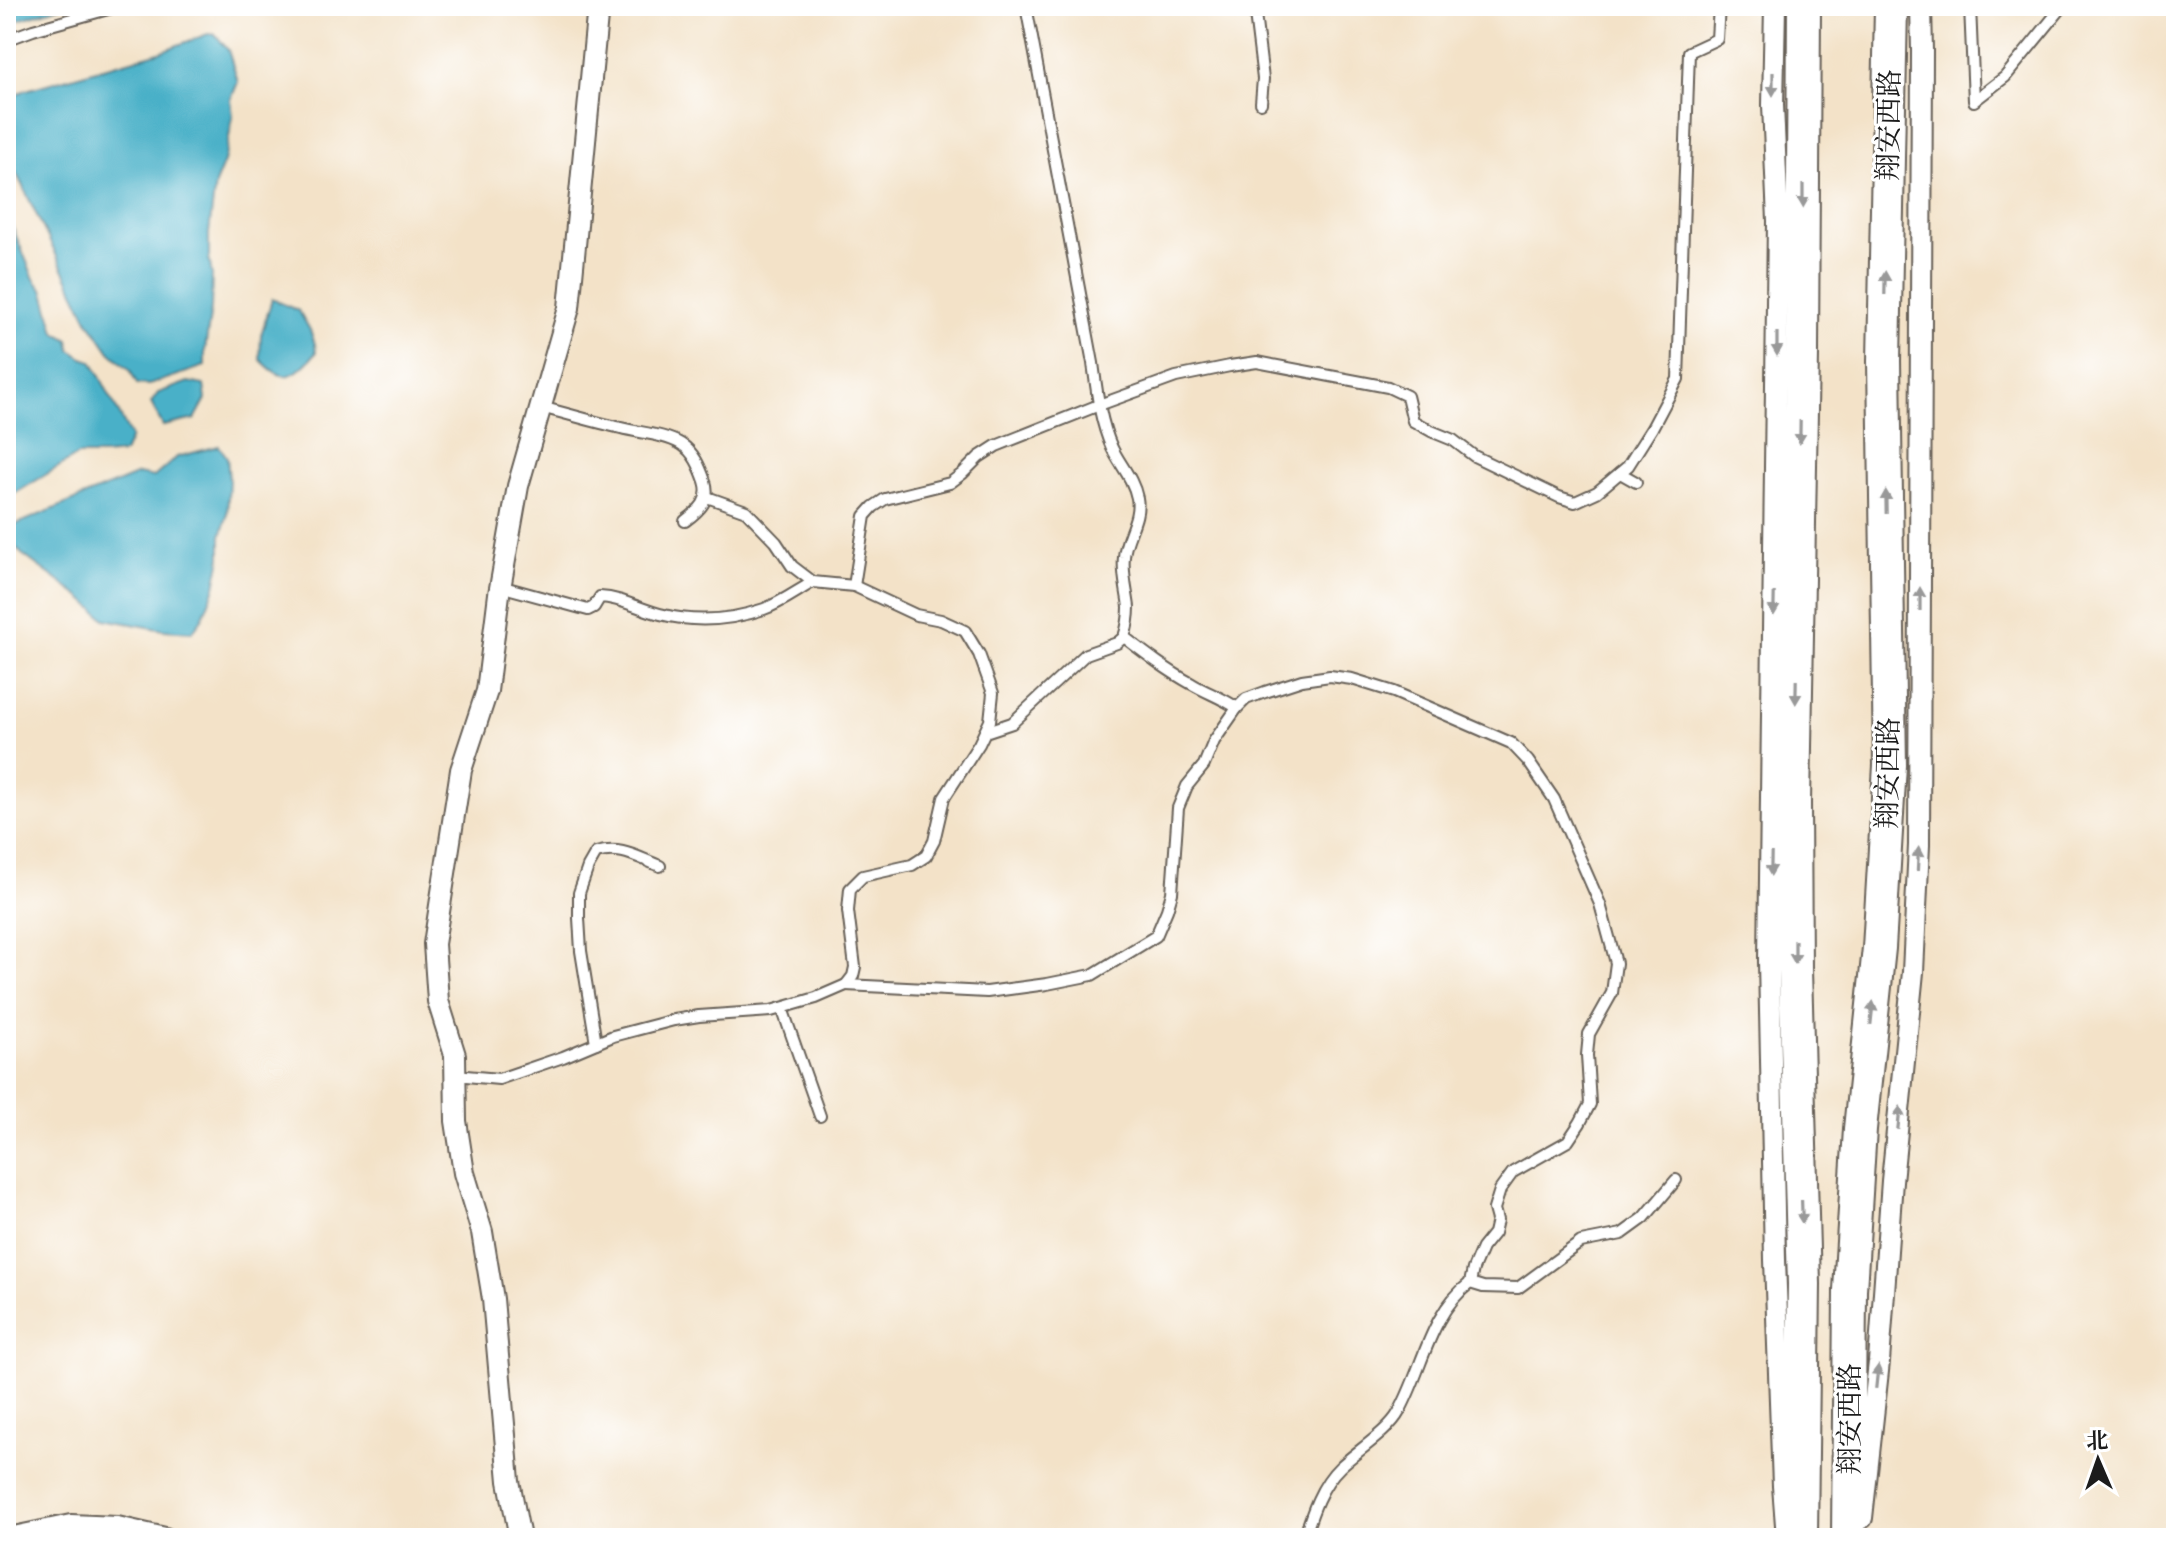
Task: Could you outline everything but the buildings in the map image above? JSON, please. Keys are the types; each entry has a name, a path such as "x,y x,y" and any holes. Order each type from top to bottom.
{"main road":[{"name":"翔安西路","path":"1801,1538 1804,1284 1795,970 1794,803 1804,6"},
{"name":"翔安西路","path":"1848,1538 1850,1290 1860,1129 1879,948 1890,765 1884,361 1891,6"}],"street":[{"path":"520,1538 509,1481 493,1299 482,1232 464,1173 456,1121 455,1055 438,1001 434,944 461,770 487,691 500,586 518,486 569,308 598,6"},
{"path":"1775,6 1773,105 1778,221 1769,961 1775,1275 1787,1538"},
{"path":"1859,1538 1879,1362 1892,1181 1913,972 1919,845 1921,6"},
{"path":"9,1538 71,1525 117,1527 165,1538"}],"lane":[{"path":"6,40 119,6"},
{"path":"985,732 1012,723 1086,654 1117,643 1124,637 1129,610 1123,559 1137,517 1137,500 1129,474 1114,452 1099,405 1026,6"},
{"path":"1254,6 1263,79 1261,103"},
{"path":"854,586 865,516 885,499 950,483 996,446 1099,405 1176,377 1257,362 1388,387 1407,396 1413,421 1453,440 1474,456 1575,502 1597,492 1628,466 1678,379 1689,52 1717,39 1719,6"},
{"path":"1970,6 1974,101 2005,77 2063,6"},
{"path":"2162,6 2176,7"},
{"path":"541,407 682,445 696,459 706,484 707,497 705,504 685,521"},
{"path":"1620,473 1636,482"},
{"path":"707,497 746,511 776,542 792,566 813,582 854,586 916,615 941,620 965,631 979,654 993,693 990,721 944,798 934,841 926,856 912,865 863,876 850,889 848,911 855,967 846,985"},
{"path":"500,586 588,610 600,597 614,597 656,613 694,621 719,620 764,609 813,582"},
{"path":"1124,637 1177,676 1237,708"},
{"path":"455,1075 499,1079 613,1036 699,1016 771,1011 816,998 846,985 987,992 1092,975 1156,936 1172,893 1178,808 1187,786 1204,765 1214,741 1237,708 1246,699 1302,680 1330,676 1352,679 1394,692 1511,743 1528,761 1554,799 1600,904 1616,963 1612,993 1589,1034 1590,1104 1568,1141 1513,1172 1500,1190 1494,1209 1497,1220 1494,1233 1482,1248 1470,1283 1458,1292 1442,1313 1398,1415 1338,1469 1316,1502 1304,1538"},
{"path":"596,1043 581,951 579,918 579,893 588,867 596,853 611,849 660,866"},
{"path":"782,1008 820,1116"},
{"path":"1470,1283 1483,1287 1518,1288 1581,1242 1622,1234 1644,1218 1676,1180"}],"water":[{"path":"6,6 63,6 6,24"},
{"path":"215,34 228,50 238,82 231,99 233,117 224,162 215,184 209,233 211,309 205,366 149,385 137,384 130,370 110,352 88,320 7,154 6,98 156,53"},
{"path":"6,212 34,279 44,292 55,332 69,340 71,350 92,361 131,437 124,453 78,455 6,499"},
{"path":"272,299 299,311 315,344 316,353 289,375 276,373 260,359 261,335"},
{"path":"188,382 204,385 206,399 195,419 163,426 151,403 158,393"},
{"path":"219,446 227,457 227,516 221,536 221,557 215,587 202,619 192,632 105,619 22,554 6,537 17,524 138,474 154,477 177,457"}]}
